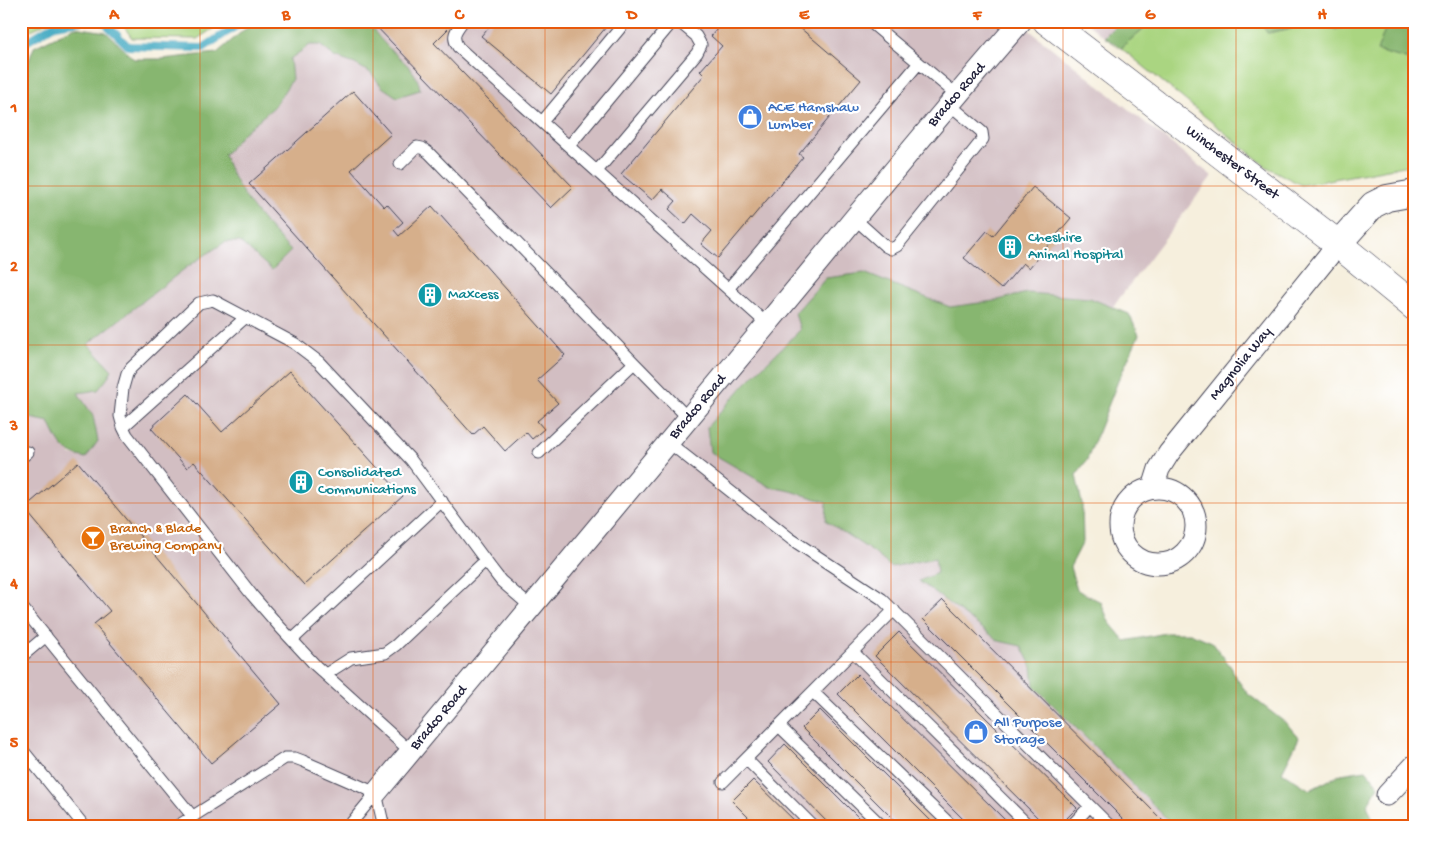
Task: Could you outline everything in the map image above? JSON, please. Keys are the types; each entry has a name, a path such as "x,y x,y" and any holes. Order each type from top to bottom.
{"main road":[{"name":"Winchester Street","path":"1047,21 1338,244 1415,307"}],"street":[{"name":"Bradco Road","path":"376,794 953,99 1021,21"},
{"path":"1338,244 1373,205 1387,198 1415,193"},
{"name":"Magnolia Way","path":"1153,488 1159,469 1169,453 1338,244"},
{"path":"1386,795 1415,765"}],"lane":[{"path":"464,21 454,36 454,41 458,47 768,324"},
{"path":"542,122 626,21"},
{"path":"568,146 673,21"},
{"path":"597,171 701,45 696,36 678,21"},
{"path":"854,218 885,246 891,248 897,246 983,139 982,132 919,63 869,21"},
{"path":"728,289 919,63"},
{"path":"400,164 417,147 429,153 688,418"},
{"path":"411,752 326,674 252,596 123,427 120,416 123,388 131,368 199,303 213,300 294,343 319,362 411,460 501,580 531,607"},
{"path":"123,427 246,317"},
{"path":"540,453 634,363"},
{"path":"668,442 763,518 868,589 894,610 1111,827"},
{"path":"292,640 442,501"},
{"path":"326,674 351,658 385,653 486,561"},
{"path":"21,606 193,817"},
{"path":"723,782 894,610"},
{"path":"21,657 46,636"},
{"path":"853,652 1030,827"},
{"path":"813,692 953,827"},
{"path":"779,726 883,827"},
{"path":"21,748 85,827"},
{"path":"176,827 285,758 303,760 376,794"},
{"path":"746,759 814,827"},
{"path":"348,827 376,794"},
{"path":"376,794 384,827"},
{"path":"1070,827 1090,806"}],"shaded area":[{"path":"368,21 1018,21 1212,176 1112,308 1090,298 1027,293 994,301 950,307 915,294 800,330 746,383 707,427 770,487 827,502 873,552 891,567 935,558 937,573 920,581 999,641 1021,645 1032,667 1034,687 1175,827 21,827 21,420 26,417 49,422 56,437 71,455 86,458 93,416 78,393 112,371 88,344 187,267 225,242 240,242 272,269 291,251 261,219 238,185 224,155 243,133 274,107 292,79 290,59 310,45 320,45 335,57 355,64 371,73 382,87 405,62 384,43"},
{"path":"1084,21 1120,21 1104,37"}],"green space":[{"path":"21,21 50,21 21,35"},
{"path":"120,21 225,21 197,39 132,38"},
{"path":"254,21 368,21 382,41 407,64 416,76 420,90 397,97 382,87 371,73 355,64 335,57 320,45 310,45 290,59 292,79 274,107 243,133 224,155 236,182 252,207 291,251 272,270 240,242 225,242 187,267 88,344 112,370 98,390 78,393 93,416 98,441 86,458 78,456 62,446 49,422 26,417 21,420 21,82 34,47 75,27 106,32 134,59 162,59 217,53"},
{"path":"1120,21 1152,21 1121,48 1104,37"},
{"path":"1152,21 1207,21 1214,29 1235,21 1260,21 1268,33 1302,26 1321,26 1336,29 1362,23 1363,21 1388,21 1378,51 1406,59 1415,67 1415,164 1301,185 1267,167 1121,48"},
{"path":"1260,21 1363,21 1362,23 1336,29 1321,26 1302,26 1267,33"},
{"path":"1388,21 1415,21 1415,67 1406,59 1377,51"},
{"path":"864,273 950,307 994,301 1027,293 1090,298 1129,314 1139,335 1118,381 1087,460 1076,475 1082,504 1083,542 1070,567 1077,590 1101,602 1109,622 1125,641 1166,633 1190,633 1212,642 1248,694 1287,724 1299,738 1282,772 1310,790 1341,774 1366,770 1379,786 1367,805 1376,827 1175,827 1034,686 1032,667 1021,646 999,641 919,581 937,573 935,558 891,567 873,552 826,521 827,502 770,487 710,452 707,427 746,383 800,330 795,313 826,278"}],"building":[{"path":"371,21 451,21 449,23 451,26 434,43 573,187 551,208"},
{"path":"494,21 611,21 551,94 481,36"},
{"name":"ACE Hamshaw Lumber","path":"707,21 792,21 861,80 799,154 803,157 718,258 701,244 712,231 693,214 685,224 669,209 676,201 662,189 652,200 621,174 704,75 700,71 722,46 711,36 717,29"},
{"name":"Maxcess","path":"353,91 391,134 351,170 384,207 387,204 403,222 394,230 399,236 432,206 565,355 537,380 558,403 537,421 544,429 532,439 526,432 505,451 483,426 473,435 249,184"},
{"name":"Cheshire Animal Hospital","path":"1033,187 1071,218 1029,268 1023,263 1001,289 964,258 987,231 993,236"},
{"name":"Consolidated Communications","path":"290,371 403,496 304,585 194,462 187,468 151,428 188,394 222,432"},
{"path":"78,462 281,704 211,763 94,624 110,611 24,508"},
{"name":"All Purpose Storage","path":"943,600 1169,827 1131,827 923,619"},
{"name":"All Purpose Storage","path":"899,632 1077,808 1058,827 1047,827 875,656"},
{"name":"All Purpose Storage","path":"858,674 1012,827 971,827 838,694"},
{"path":"820,710 937,827 901,827 802,728"},
{"path":"785,744 868,827 832,827 768,762"},
{"path":"753,780 801,827 758,827 732,801"}],"waterway":[{"path":"21,53 26,42 54,25 80,21"},
{"path":"103,21 128,46 203,48 244,21"}],"place":[{"name":"ACE Hamshaw Lumber","path":"750,117"},
{"name":"Cheshire Animal Hospital","path":"1010,247"},
{"name":"Maxcess","path":"430,295"},
{"name":"Consolidated Communications","path":"301,482"},
{"name":"Branch & Blade Brewing Company","path":"93,538"},
{"name":"All Purpose Storage","path":"976,732"}]}
